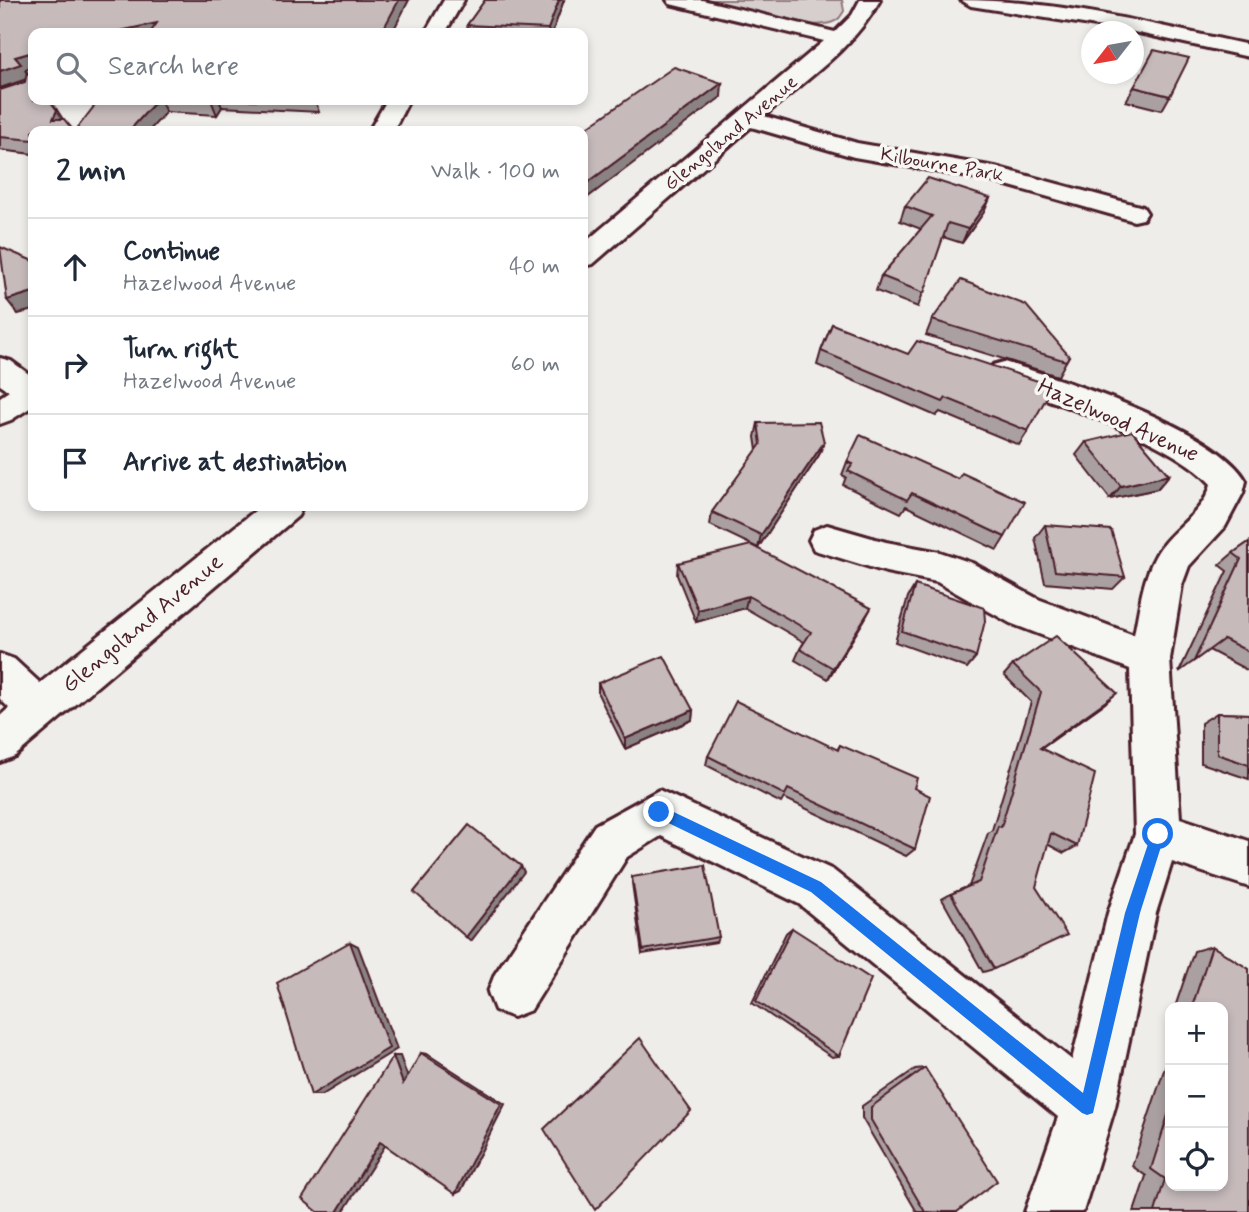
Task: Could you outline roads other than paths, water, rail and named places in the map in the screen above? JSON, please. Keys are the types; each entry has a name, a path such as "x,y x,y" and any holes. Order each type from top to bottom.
{"street":[{"path":"438,28 454,0"},
{"path":"677,0 841,39"},
{"name":"Glengoland Avenue","path":"588,254 841,39 860,18 870,0"},
{"path":"971,0 1124,24 1249,51"},
{"path":"1065,16 1084,21"},
{"path":"1144,38 1249,72"},
{"path":"384,126 395,105"},
{"name":"Kilbourne Park","path":"749,119 854,150 995,174 1134,213"},
{"name":"Hazelwood Avenue","path":"972,363 1095,405 1198,454 1224,471 1230,481 1213,517 1168,569 1150,659 1158,834 1132,913 1087,1107 1054,1212"},
{"path":"0,369 28,388"},
{"path":"0,412 28,394"},
{"name":"Glengoland Avenue","path":"0,742 279,511"},
{"path":"827,540 886,557 940,566 1024,611 1150,659"},
{"path":"0,672 39,709"},
{"path":"513,992 611,841 659,812 816,887 1087,1107"},
{"path":"1158,834 1249,864"}]}
